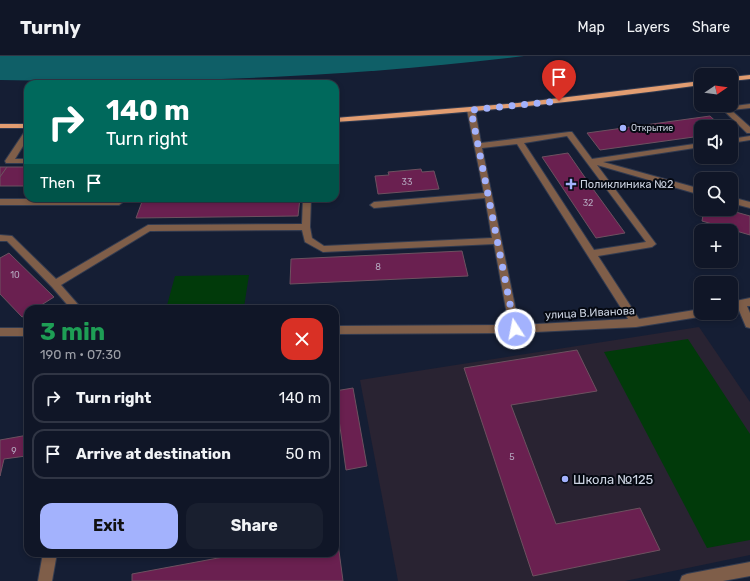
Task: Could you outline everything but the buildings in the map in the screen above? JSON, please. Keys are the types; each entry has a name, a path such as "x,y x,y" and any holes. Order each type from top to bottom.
{"main road":[{"path":"738,78 750,77"},
{"path":"339,120 471,110 694,86"},
{"path":"0,126 24,126"}],"street":[{"path":"738,106 750,106"},
{"path":"471,110 515,329"},
{"path":"729,112 750,131"},
{"path":"478,146 569,134 652,244 592,254"},
{"path":"738,140 750,138"},
{"path":"24,139 9,161 24,161"},
{"path":"519,141 636,323"},
{"path":"590,161 694,146"},
{"path":"590,161 694,190"},
{"path":"374,205 488,195"},
{"path":"0,202 119,202"},
{"path":"307,202 306,227 308,240 322,249 497,241"},
{"path":"738,202 750,205"},
{"path":"55,284 148,228 306,227"},
{"path":"0,238 9,238 55,284 73,305"},
{"path":"741,304 750,324"},
{"name":"улица В.Иванова","path":"339,330 515,329 636,323 694,314"},
{"path":"0,332 24,332"},
{"path":"45,581 49,557"},
{"path":"688,581 750,569"}],"shaded area":[{"path":"0,56 524,56 328,74 197,80 0,80"},
{"name":"Школа №125","path":"699,327 750,402 750,555 625,581 398,581 360,380"}],"green space":[{"path":"249,275 244,305 167,305 175,276"},
{"path":"688,339 750,434 750,540 707,548 604,352"}],"place":[{"name":"Открытие","path":"623,128"},
{"name":"Поликлиника №2","path":"571,184"},
{"name":"Школа №125","path":"565,479"}],"route":[{"path":"515,329 471,110 559,101"}]}
